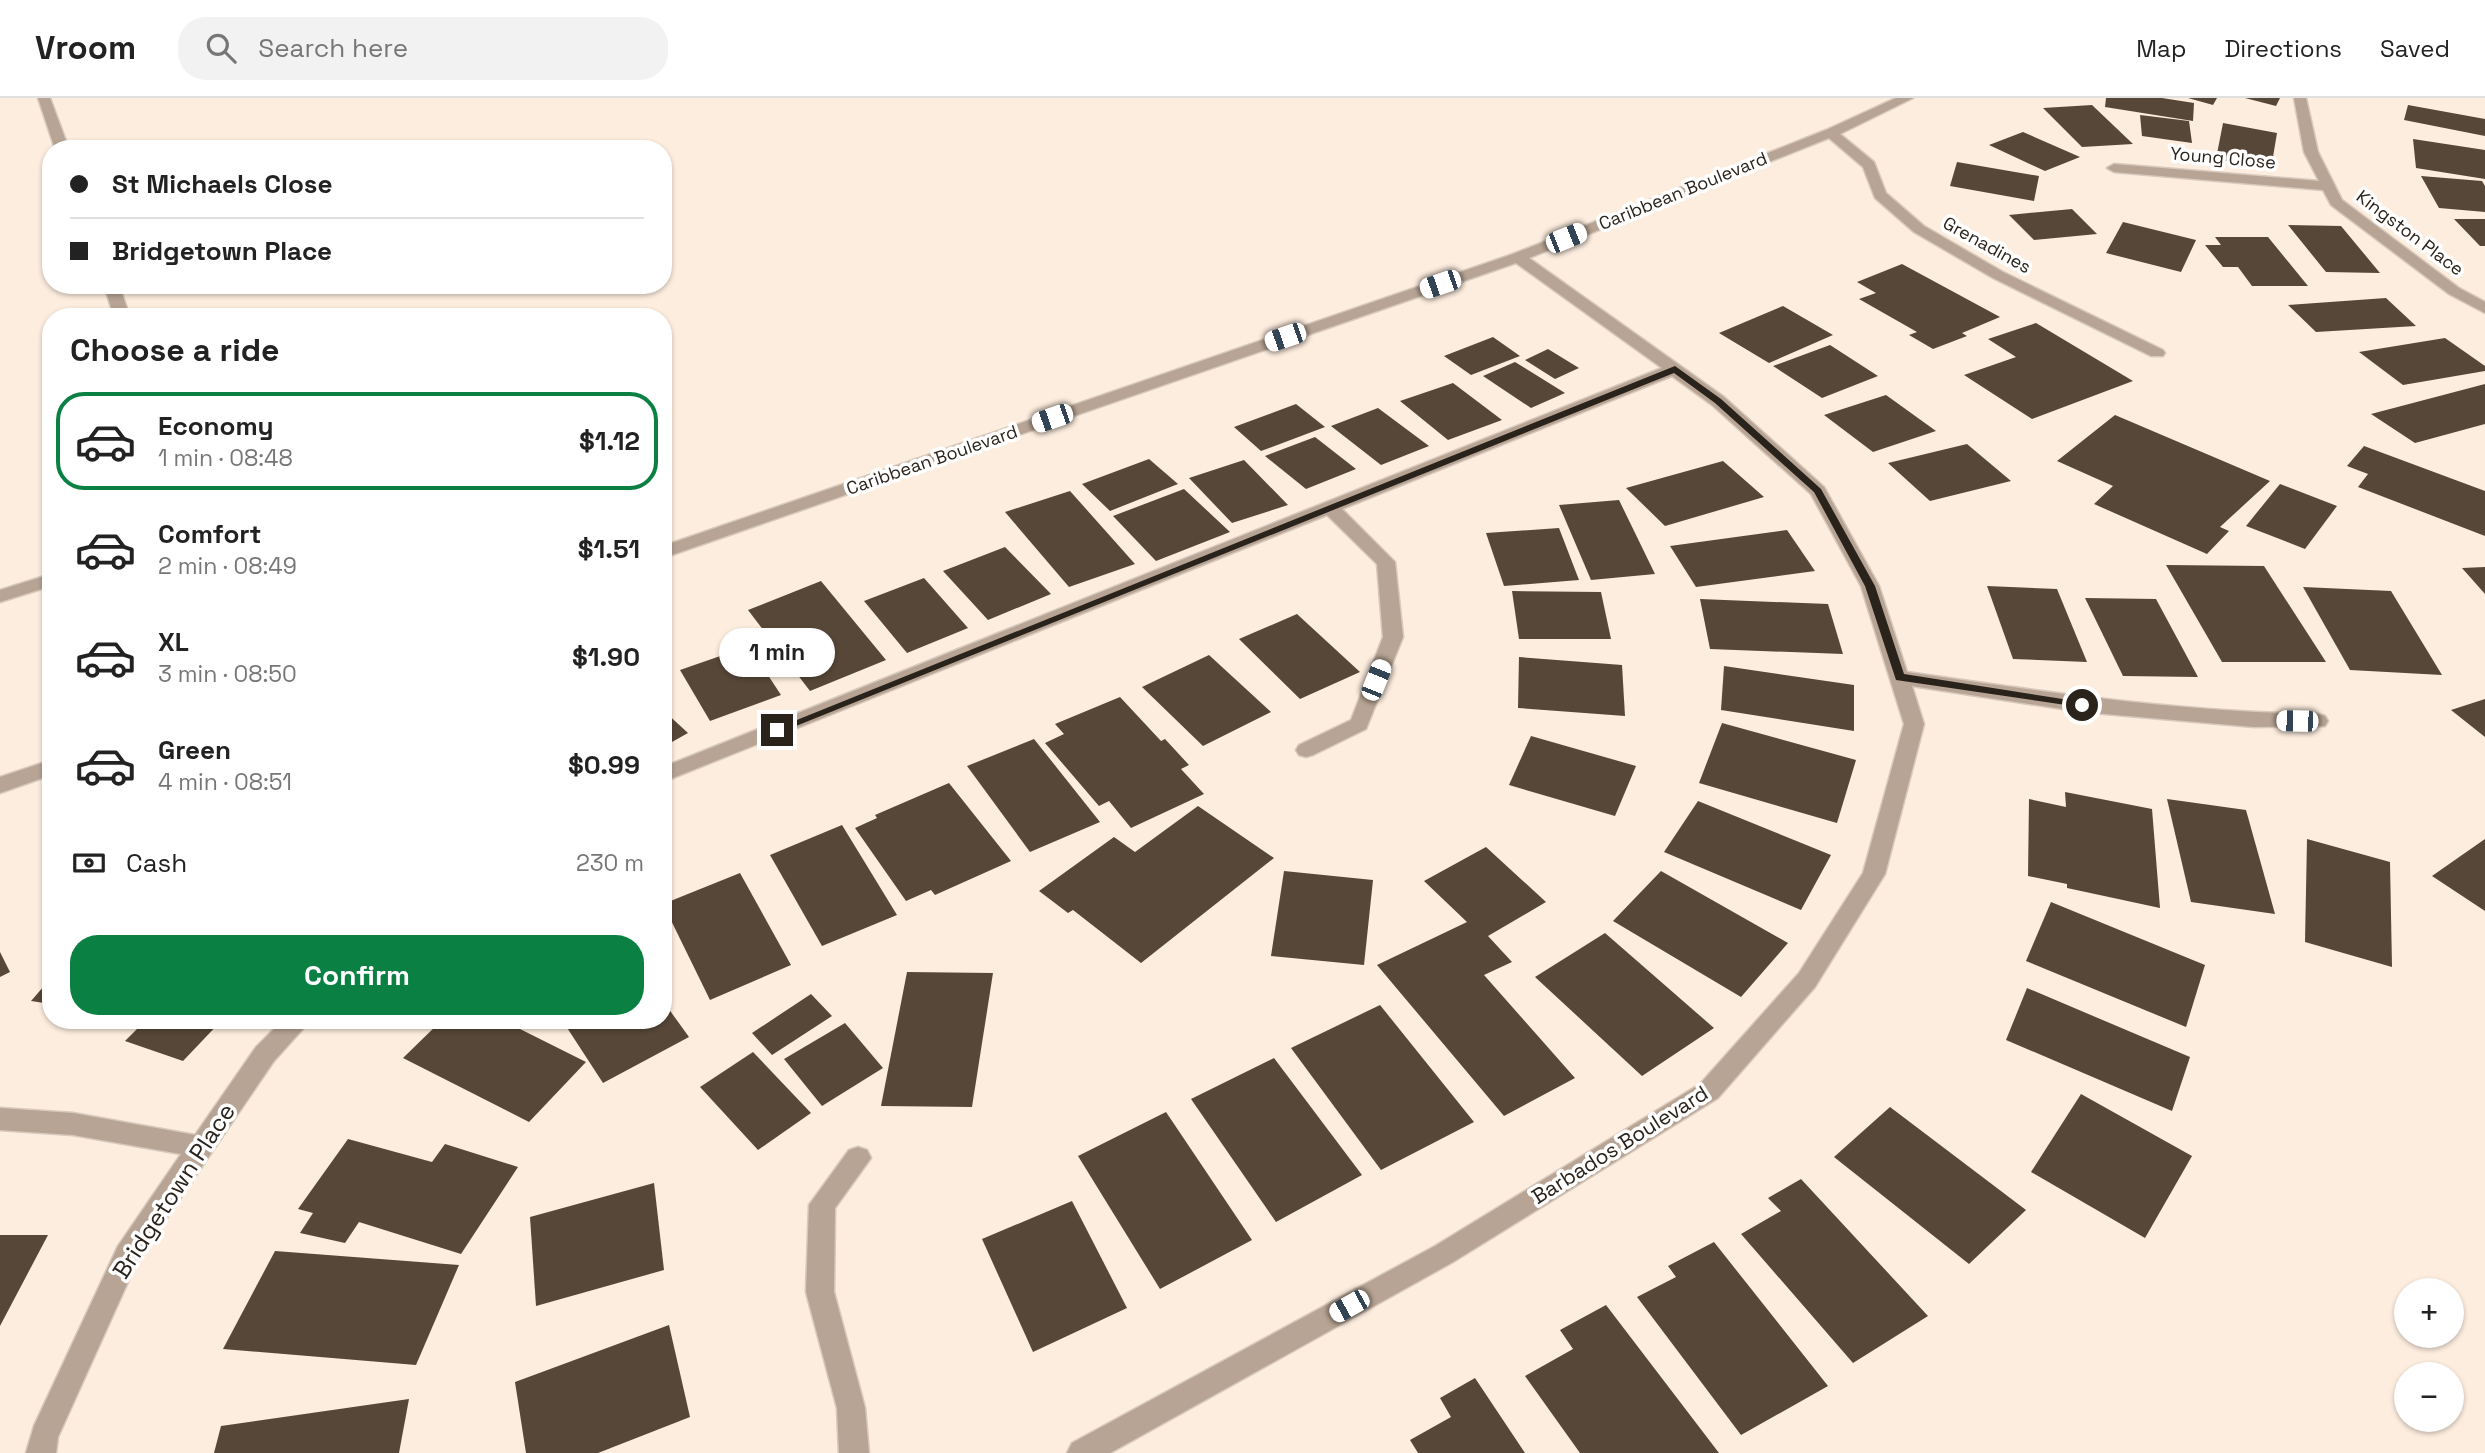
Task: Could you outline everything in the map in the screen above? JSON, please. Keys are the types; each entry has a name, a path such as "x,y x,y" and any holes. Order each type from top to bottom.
{"street":[{"path":"44,98 59,140"},
{"name":"Caribbean Boulevard","path":"672,549 1518,257 1831,133 1907,98"},
{"name":"Kingston Place","path":"2300,98 2311,152 2336,202 2454,291 2485,308"},
{"name":"Grenadines","path":"1831,133 1869,165 1880,195 1919,229 1998,275 2157,353"},
{"name":"Young Close","path":"2114,168 2328,186"},
{"name":"Barbados Boulevard","path":"1082,1453 1444,1254 1709,1091 1807,980 1874,874 1914,724 1870,586 1818,491 1718,401 1518,257"},
{"path":"672,771 1675,369"},
{"path":"1306,750 1359,724 1394,637 1387,562 1330,508"},
{"path":"0,597 42,583"},
{"path":"1899,677 2082,705 2255,720 2318,721"},
{"path":"0,785 42,770"},
{"name":"Bridgetown Place","path":"41,1453 44,1436 127,1254 265,1054 290,1029"},
{"path":"0,1119 73,1124 201,1147"},
{"path":"854,1453 851,1408 820,1292 822,1205 858,1158"}],"building":[{"path":"2106,98 2162,98 2194,103 2193,121 2105,107"},
{"path":"2188,98 2217,98 2213,105"},
{"path":"2245,98 2280,98 2276,106"},
{"path":"2092,105 2133,144 2082,147 2043,108"},
{"path":"2408,105 2485,119 2485,136 2404,120"},
{"path":"2140,115 2189,121 2192,143 2142,136"},
{"path":"2223,123 2277,133 2271,169 2216,159"},
{"path":"2023,132 2080,157 2045,171 1989,145"},
{"path":"2413,139 2485,150 2485,179 2416,168"},
{"path":"1957,162 2039,176 2034,201 1950,186"},
{"path":"2421,176 2482,181 2485,186 2485,212 2439,208"},
{"path":"2072,209 2097,234 2034,240 2009,215"},
{"path":"2454,219 2485,219 2485,246 2480,246"},
{"path":"2123,222 2196,240 2181,272 2106,253"},
{"path":"2288,225 2341,226 2380,273 2326,272"},
{"path":"2215,237 2268,237 2308,286 2252,286 2238,267 2223,267 2205,245 2221,245"},
{"path":"1902,264 2000,317 1962,333 1967,336 1933,349 1909,335 1917,332 1859,299 1876,293 1857,282"},
{"path":"2386,298 2416,326 2316,332 2288,305"},
{"path":"1783,306 1833,335 1769,363 1719,333"},
{"path":"2036,323 2133,381 2032,419 1964,375 2016,357 1988,339"},
{"path":"1493,337 1520,356 1471,375 1444,356"},
{"path":"2445,338 2485,366 2485,371 2403,385 2359,352"},
{"path":"1830,345 1878,376 1822,398 1773,366"},
{"path":"1548,349 1579,368 1555,379 1525,360"},
{"path":"1515,362 1565,393 1531,408 1483,376"},
{"path":"1453,383 1502,420 1448,440 1400,401"},
{"path":"2485,384 2485,424 2415,443 2371,414"},
{"path":"1886,395 1936,431 1873,452 1824,415"},
{"path":"1296,404 1325,427 1261,451 1234,427"},
{"path":"1378,408 1429,446 1381,465 1331,426"},
{"path":"2115,415 2270,481 2220,527 2229,531 2207,554 2094,504 2113,486 2057,461"},
{"path":"1315,437 1356,469 1306,489 1265,456"},
{"path":"1967,444 2011,481 1930,501 1888,463"},
{"path":"2364,446 2485,491 2485,536 2358,487 2368,474 2347,466"},
{"path":"1149,459 1178,484 1110,511 1082,484"},
{"path":"1244,460 1288,505 1232,523 1189,478"},
{"path":"1723,461 1764,497 1665,526 1626,488"},
{"path":"2280,484 2337,506 2305,549 2246,526"},
{"path":"1184,489 1230,532 1156,561 1113,516"},
{"path":"1070,491 1135,564 1069,587 1005,512"},
{"path":"1619,500 1655,574 1591,580 1559,505"},
{"path":"1559,528 1579,580 1504,586 1486,533"},
{"path":"1787,530 1815,571 1696,587 1670,546"},
{"path":"1005,547 1051,594 988,620 943,571"},
{"path":"2166,565 2264,566 2326,662 2222,662"},
{"path":"2485,567 2485,594 2462,568"},
{"path":"924,578 968,628 907,653 864,601"},
{"path":"821,581 886,660 810,691 748,610"},
{"path":"1987,586 2057,589 2087,662 2013,659"},
{"path":"2303,587 2391,591 2442,675 2350,670"},
{"path":"1512,591 1601,592 1611,639 1519,639"},
{"path":"2085,598 2156,599 2198,677 2123,676"},
{"path":"1700,599 1828,604 1843,654 1710,649"},
{"path":"1297,614 1360,672 1300,699 1239,639"},
{"path":"749,646 781,695 710,721 680,670"},
{"path":"1209,655 1271,712 1203,746 1142,687"},
{"path":"1519,657 1622,665 1625,716 1518,708"},
{"path":"1724,666 1854,685 1854,731 1721,710"},
{"path":"1120,697 1161,741 1165,739 1189,765 1181,769 1204,794 1131,828 1109,801 1099,806 1045,743 1064,734 1055,724"},
{"path":"2485,699 2485,737 2451,710"},
{"path":"672,718 688,733 672,742"},
{"path":"1722,723 1856,760 1837,823 1699,783"},
{"path":"1531,736 1636,766 1615,816 1509,785"},
{"path":"1034,739 1100,822 1030,852 967,766"},
{"path":"949,783 1011,861 935,895 931,890 906,901 855,828 877,818 875,815"},
{"path":"2065,792 2152,809 2160,908 2067,888 2067,884 2028,876 2029,799 2066,807"},
{"path":"2167,799 2246,810 2275,914 2191,902"},
{"path":"1698,801 1831,855 1801,910 1664,852"},
{"path":"1198,806 1274,858 1141,963 1073,910 1068,913 1039,891 1114,837 1135,852"},
{"path":"842,825 897,915 822,946 770,855"},
{"path":"2307,839 2390,862 2392,967 2305,942"},
{"path":"2485,839 2485,911 2432,876"},
{"path":"1486,847 1546,902 1488,936 1512,962 1484,975 1575,1078 1504,1116 1377,965 1467,922 1424,881"},
{"path":"1284,871 1373,880 1364,965 1271,956"},
{"path":"1661,871 1788,943 1741,997 1613,921"},
{"path":"740,873 791,965 710,1000 672,922 672,900"},
{"path":"2051,902 2205,965 2186,1027 2026,961"},
{"path":"1605,933 1714,1028 1642,1076 1535,977"},
{"path":"0,952 10,972 0,977"},
{"path":"907,972 993,973 972,1107 881,1106"},
{"path":"42,988 42,1003 31,1001"},
{"path":"2027,988 2190,1057 2172,1111 2006,1040"},
{"path":"811,994 832,1016 772,1055 752,1033"},
{"path":"1380,1005 1474,1122 1381,1170 1291,1048"},
{"path":"672,1013 689,1037 603,1083 568,1029 672,1029"},
{"path":"845,1023 883,1068 822,1106 784,1059"},
{"path":"137,1029 213,1029 183,1061 125,1041"},
{"path":"433,1029 520,1029 586,1062 529,1122 403,1058"},
{"path":"753,1052 811,1113 758,1150 700,1087"},
{"path":"1274,1058 1362,1175 1276,1222 1191,1099"},
{"path":"2081,1094 2192,1156 2145,1238 2031,1172"},
{"path":"1890,1107 2026,1210 1969,1264 1834,1157"},
{"path":"1166,1112 1252,1240 1160,1289 1078,1156"},
{"path":"348,1139 432,1162 445,1144 518,1167 461,1254 359,1222 345,1243 300,1233 313,1213 298,1209"},
{"path":"1801,1179 1928,1316 1853,1363 1741,1234 1781,1211 1768,1198"},
{"path":"654,1183 664,1270 536,1306 530,1217"},
{"path":"1072,1201 1127,1308 1033,1352 982,1239"},
{"path":"0,1235 48,1235 0,1326"},
{"path":"1714,1242 1828,1386 1741,1435 1637,1297 1676,1277 1668,1266"},
{"path":"275,1251 459,1265 416,1365 223,1349"},
{"path":"1606,1305 1719,1453 1580,1453 1525,1376 1573,1349 1560,1330"},
{"path":"669,1325 690,1417 598,1453 526,1453 515,1382"},
{"path":"1475,1378 1525,1453 1418,1453 1410,1440 1451,1417 1440,1398"},
{"path":"409,1399 399,1453 214,1453 221,1426"}],"route":[{"path":"777,730 1675,369 1718,401 1818,491 1870,586 1899,677 2082,705"}]}
